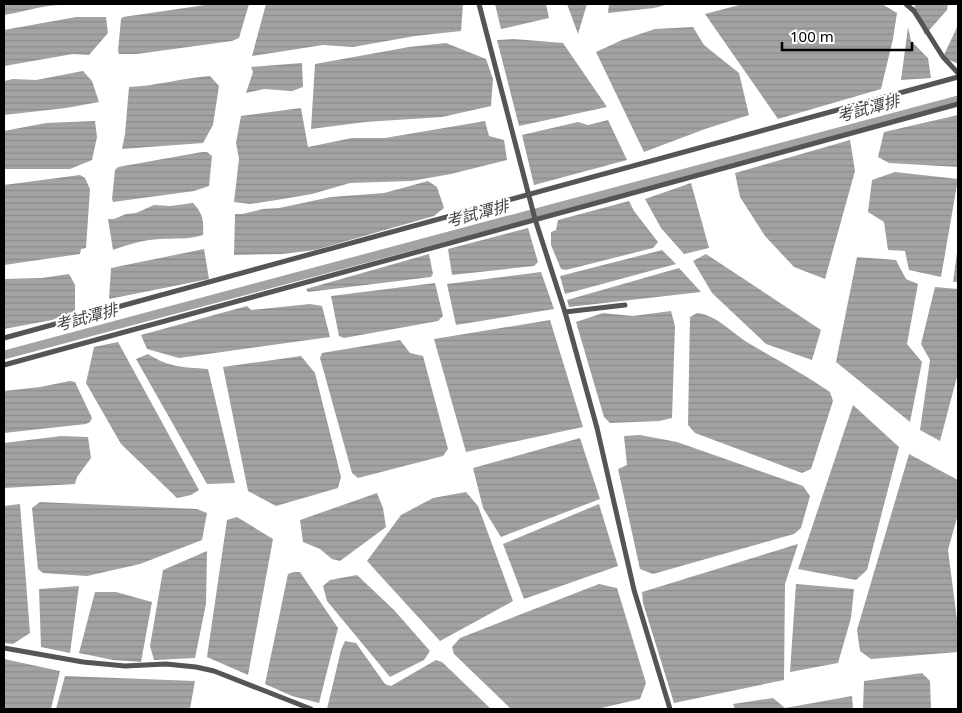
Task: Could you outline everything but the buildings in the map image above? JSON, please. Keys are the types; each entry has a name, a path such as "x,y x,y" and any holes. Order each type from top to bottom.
{"lane":[{"path":"479,4 534,217 565,312 597,428 634,590 670,709"},
{"path":"906,4 914,11 944,57 958,73"},
{"path":"4,338 529,196 958,77"},
{"path":"4,365 534,217 958,104"},
{"path":"565,312 625,305"},
{"path":"4,648 83,662 125,666 166,664 196,667 214,671 311,709"}],"shaded area":[{"path":"4,4 77,4 52,5 4,15"},
{"path":"212,4 249,4 239,38 232,41 137,54 119,54 121,19 123,17"},
{"path":"266,4 463,4 461,31 415,36 353,47 323,45 252,56"},
{"path":"495,4 546,4 549,18 501,29"},
{"path":"567,4 587,4 578,34"},
{"path":"609,4 669,4 654,8 608,13"},
{"path":"743,4 882,4 897,13 881,89 778,119 705,14"},
{"path":"915,4 948,4 947,10 925,35 914,11"},
{"path":"76,17 106,17 108,33 89,55 73,54 4,66 4,30"},
{"path":"958,25 958,64 943,57"},
{"path":"693,27 704,45 739,73 749,115 644,152 596,52 622,40 655,29"},
{"path":"908,27 911,41 928,58 931,78 901,80"},
{"path":"514,39 563,43 607,107 519,126 497,40"},
{"path":"446,43 486,59 493,79 491,106 442,117 365,122 311,129 315,64 409,47"},
{"path":"302,63 303,87 292,91 264,89 246,93 253,72 251,67"},
{"path":"83,71 92,81 99,102 4,115 4,81 13,79 36,80"},
{"path":"210,76 219,86 213,125 203,143 122,149 129,87"},
{"path":"301,108 308,147 352,138 385,138 485,121 489,136 504,140 507,160 451,174 411,181 350,183 312,194 283,199 250,204 234,202 239,159 236,143 241,116"},
{"path":"958,115 958,167 889,163 878,157 884,132"},
{"path":"608,120 627,160 534,185 522,135 578,122 588,125"},
{"path":"95,121 97,137 92,160 70,169 4,169 4,131 46,123"},
{"path":"850,140 855,171 825,279 794,267 765,236 740,197 735,173"},
{"path":"207,152 212,156 209,186 194,191 113,202 115,170 118,167"},
{"path":"895,172 958,179 941,277 909,270 905,251 888,250 884,222 868,212 872,180"},
{"path":"80,175 85,178 90,189 86,248 81,249 80,254 4,265 4,185"},
{"path":"428,181 437,187 444,208 434,216 315,250 282,254 234,255 235,214 279,208 331,197 384,193"},
{"path":"691,183 709,248 684,254 661,228 645,199"},
{"path":"629,201 634,211 658,242 653,248 566,270 561,269 551,245 551,232 556,230 558,220"},
{"path":"193,203 199,210 202,218 203,235 187,238 148,240 113,250 108,219 136,213 154,205 170,206"},
{"path":"528,228 538,262 534,266 452,275 448,249"},
{"path":"958,245 958,282 953,282"},
{"path":"204,249 209,279 109,299 111,268"},
{"path":"662,250 676,264 565,294 560,276"},
{"path":"429,254 433,274 431,277 308,292 306,289"},
{"path":"706,254 821,330 812,360 766,344 712,293 693,261"},
{"path":"857,257 896,260 906,279 918,284 907,344 922,362 910,422 836,362"},
{"path":"679,268 701,292 569,307 567,300"},
{"path":"541,272 554,309 456,325 447,284"},
{"path":"69,274 75,285 75,311 52,320 4,329 4,279 42,278"},
{"path":"435,283 443,316 438,321 344,338 339,336 331,296"},
{"path":"935,287 958,289 958,373 940,441 920,430 930,360 921,344"},
{"path":"310,304 322,306 330,337 179,358 147,349 141,335 247,306 251,310"},
{"path":"671,311 675,326 672,418 659,421 610,423 604,417 576,322 603,313 633,316"},
{"path":"697,313 704,314 718,321 750,344 830,392 833,401 811,469 802,473 695,433 688,425 690,317"},
{"path":"550,320 583,427 466,452 434,339"},
{"path":"400,340 410,353 423,356 448,449 443,456 358,478 352,473 320,358 322,353"},
{"path":"118,342 199,490 191,495 177,498 121,444 86,383 94,347"},
{"path":"148,354 170,364 208,369 235,483 207,484 136,359"},
{"path":"301,356 315,373 341,477 338,488 276,506 248,491 223,367"},
{"path":"70,381 75,382 92,418 90,422 4,433 4,391"},
{"path":"853,405 899,447 867,570 856,580 798,569"},
{"path":"640,435 677,442 803,486 810,496 801,528 794,534 653,574 640,569 618,469 627,465 624,436"},
{"path":"61,436 88,437 91,458 77,477 75,484 4,488 4,443"},
{"path":"580,438 600,499 501,537 483,508 473,468"},
{"path":"909,454 958,480 958,514 948,550 958,628 958,652 871,659 860,651 857,630"},
{"path":"466,492 478,506 513,601 440,641 367,561 401,515 433,498"},
{"path":"377,493 383,508 386,527 340,561 332,559 320,549 303,542 300,520"},
{"path":"40,502 197,509 207,513 202,540 140,564 87,576 43,573 38,569 32,508"},
{"path":"20,504 30,633 13,644 4,643 4,506"},
{"path":"599,504 618,566 524,599 503,544"},
{"path":"237,517 273,539 248,675 207,657 227,520"},
{"path":"798,544 785,584 784,680 674,703 643,603 642,592"},
{"path":"207,551 206,604 195,658 154,660 150,646 163,570"},
{"path":"300,572 338,628 319,703 292,696 265,684 288,574"},
{"path":"357,575 394,610 430,651 424,660 390,677 327,601 323,586 330,580"},
{"path":"599,584 617,588 646,683 640,699 597,709 511,709 454,654 452,647 460,638"},
{"path":"796,584 854,589 851,618 838,663 790,672"},
{"path":"79,586 70,653 41,647 39,589"},
{"path":"95,592 116,592 152,602 141,662 113,660 79,653"},
{"path":"345,641 356,643 385,684 391,686 436,660 442,662 491,709 327,709 341,650"},
{"path":"4,659 60,671 51,709 4,709"},
{"path":"922,673 930,681 931,709 863,709 864,681"},
{"path":"65,676 195,681 190,709 56,709"},
{"path":"852,696 853,709 735,709 733,704 773,698 785,708"}],"waterway":[{"name":"考試潭排","path":"4,355 958,100"}]}
